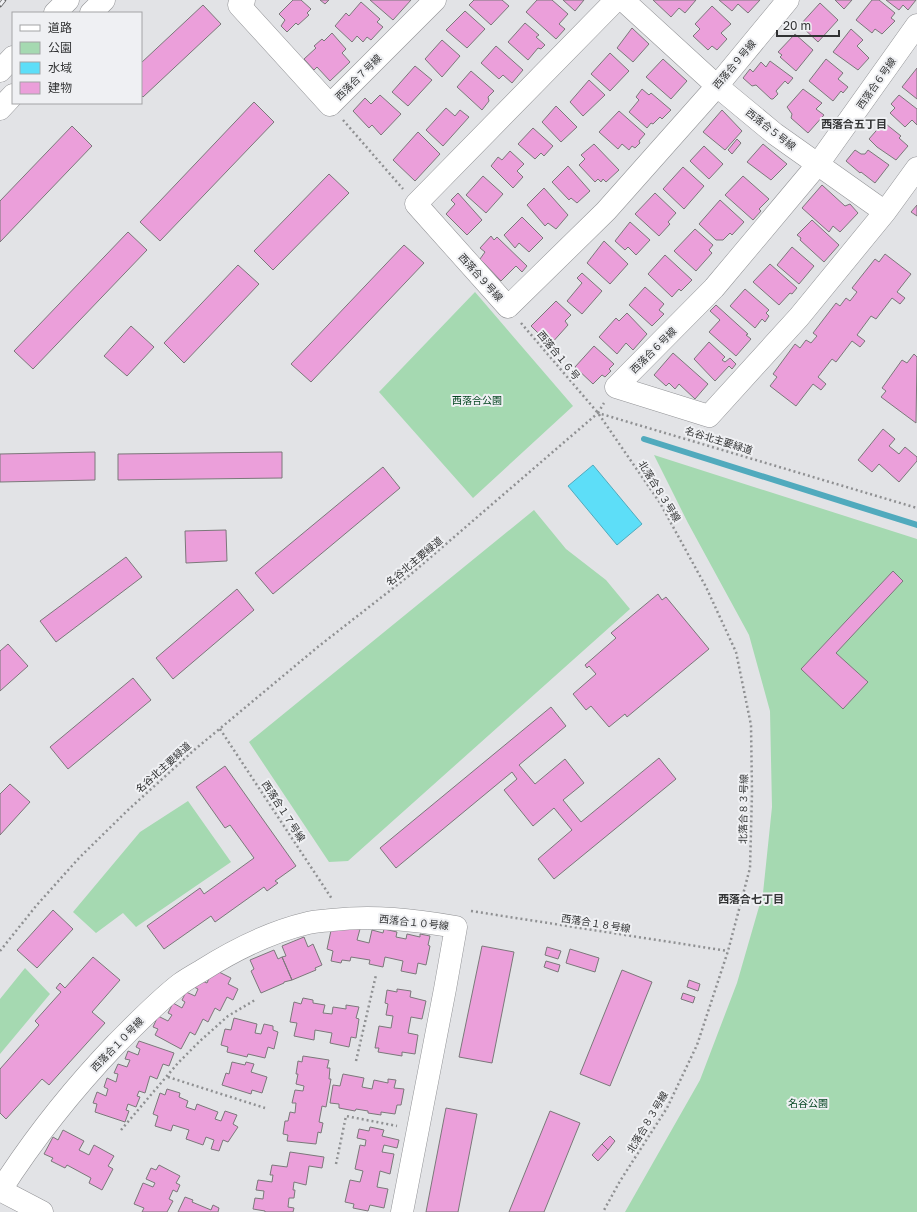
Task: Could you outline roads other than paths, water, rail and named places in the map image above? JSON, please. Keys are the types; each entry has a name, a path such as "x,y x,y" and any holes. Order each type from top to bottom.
{"street":[{"path":"56,12 68,0"},
{"path":"92,12 104,0"},
{"name":"西落合７号線","path":"244,0 239,4 330,105 435,0"},
{"name":"西落合９号線","path":"616,0 416,204 508,307 606,211 716,86 788,0"},
{"name":"西落合５号線","path":"624,0 716,86 775,134 885,212"},
{"name":"西落合６号線","path":"885,212 800,318 709,416 616,387 714,288 818,164 917,25"},
{"path":"0,71 12,58"},
{"path":"0,110 12,96"},
{"path":"885,212 917,168"},
{"name":"西落合１０号線","path":"0,1190 15,1167 59,1108 101,1060 140,1019 181,983 232,952 267,936 309,923 349,918 387,918 422,921 456,927 446,989 402,1212"},
{"path":"0,1190 42,1212"}],"water":[{"path":"593,465 642,524 617,545 568,486"}],"waterway":[{"path":"644,439 917,525"}],"railway":[{"path":"0,5 4,0"}],"district":[{"name":"西落合五丁目","path":"854,123"},
{"name":"西落合七丁目","path":"751,898"}],"park label":[{"name":"西落合公園","path":"477,400"},
{"name":"名谷公園","path":"808,1103"}]}
